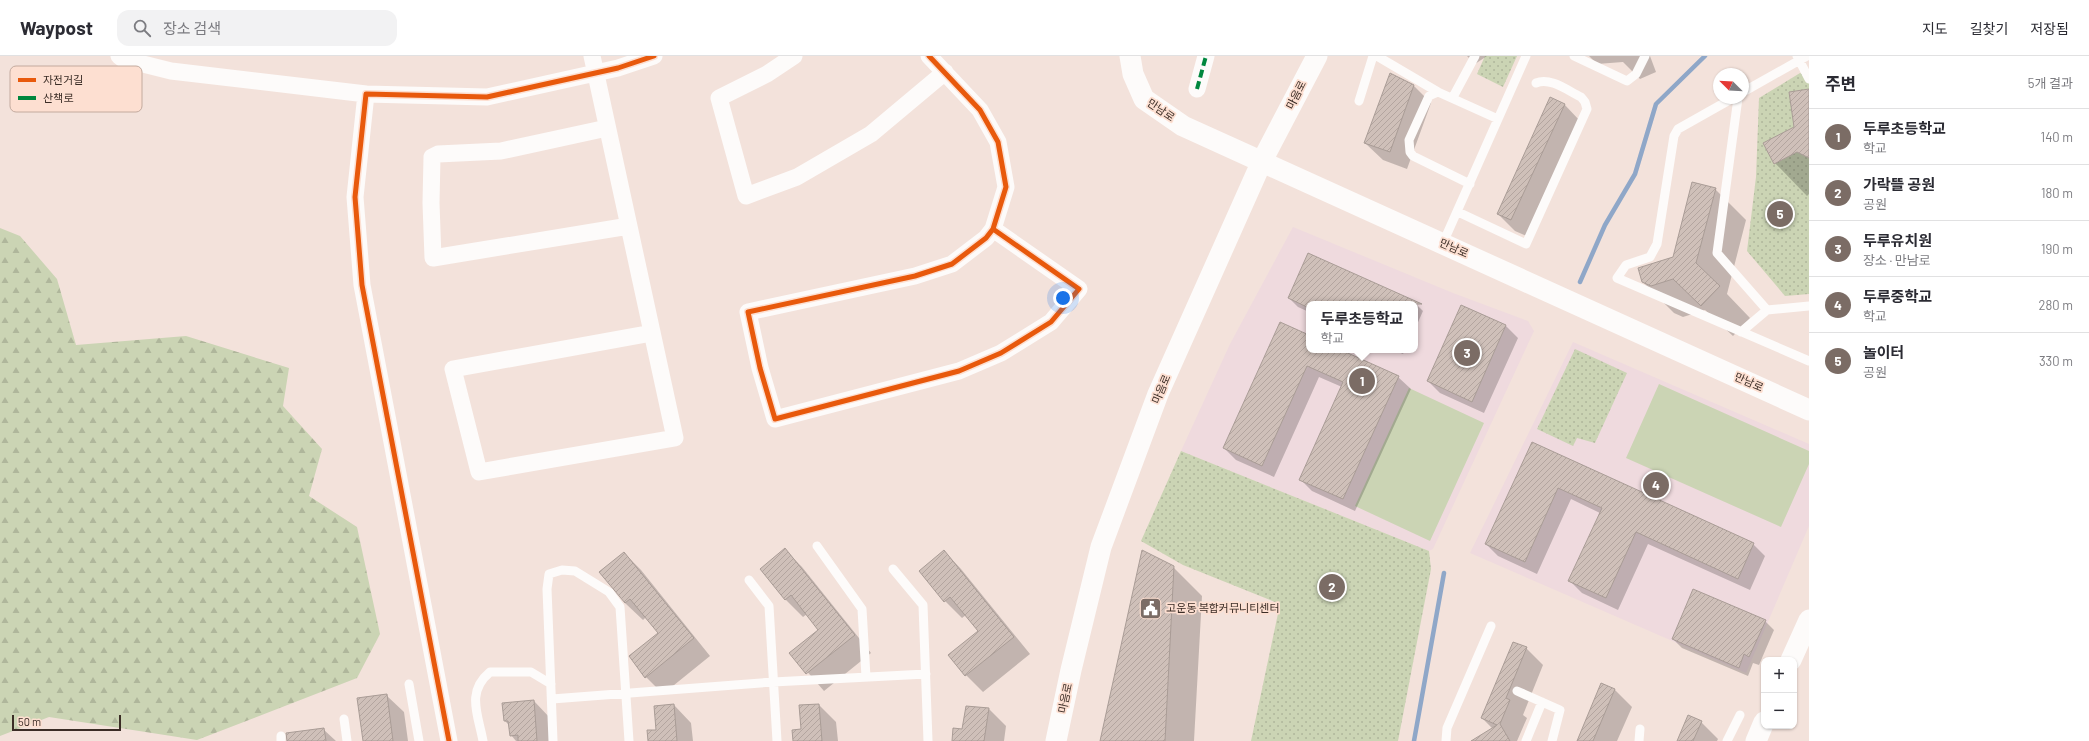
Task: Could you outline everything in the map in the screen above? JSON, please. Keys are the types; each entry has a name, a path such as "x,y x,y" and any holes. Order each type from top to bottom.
{"street":[{"path":"119,56 123,59 171,71 366,94 487,97 595,73 654,56"},
{"path":"592,56 675,438 479,472 453,369 652,333"},
{"path":"794,56 767,74 719,98 746,196 797,177 871,134 945,72"},
{"path":"929,56 980,110 998,142 1006,187 993,229 986,238 952,264 915,276 748,312 760,368 775,418 959,371 1001,353 1051,322 1079,290 993,229"},
{"name":"만남로","path":"1130,56 1133,74 1144,99 1183,126 1809,410"},
{"path":"1197,89 1206,56"},
{"name":"마음로","path":"1056,741 1071,670 1101,547 1158,394 1262,161 1317,56"},
{"path":"366,94 355,197 362,285 449,741"},
{"path":"607,128 500,151 438,154 432,157 431,203 433,258 629,226"},
{"path":"1792,657 1809,620"},
{"path":"1756,741 1761,729"}],"lane":[{"path":"1359,101 1373,56"},
{"path":"1377,56 1438,92 1453,97 1498,119"},
{"path":"1453,97 1475,56"},
{"path":"1443,243 1526,56"},
{"path":"1574,56 1627,81 1636,74 1645,56"},
{"path":"1749,88 1801,58 1809,79"},
{"path":"1458,212 1526,244 1587,109 1585,102 1581,97 1555,84 1542,80 1536,83"},
{"path":"1438,92 1429,96 1414,127 1409,140 1410,152 1418,159 1470,184"},
{"path":"1722,104 1678,129 1674,136 1657,244 1650,257 1626,264 1616,278 1809,361"},
{"path":"1737,104 1717,253 1767,310"},
{"path":"1741,332 1767,310 1809,306"},
{"path":"817,546 862,608 866,677"},
{"path":"553,741 546,589 549,574 562,570 575,571 609,592 620,606 629,741"},
{"path":"893,570 923,605 928,741"},
{"path":"749,580 770,606 777,741"},
{"path":"1446,741 1447,728 1491,626"},
{"path":"483,741 475,694 481,680 490,672 531,672 551,684"},
{"path":"552,699 773,682 926,674"},
{"path":"409,684 419,741"},
{"path":"1517,691 1560,710 1552,741"},
{"path":"1526,741 1542,702"},
{"path":"1727,741 1740,715"},
{"path":"344,719 347,741"},
{"path":"1639,741 1640,729"}],"shaded area":[{"path":"1293,227 1453,293 1528,321 1534,331 1433,549 1429,551 1181,451 1230,344"},
{"path":"1573,342 1809,444 1809,526 1746,673 1470,553"}],"green space":[{"path":"1485,56 1517,56 1503,87 1477,74"},
{"path":"1800,73 1809,77 1809,294 1785,296 1747,251 1756,177 1759,98"},
{"path":"0,228 20,236 57,279 76,345 186,336 289,368 283,406 322,449 309,496 357,527 380,634 357,678 197,740 49,717 0,736"},
{"path":"1575,349 1627,373 1595,443 1577,438 1573,446 1537,429"},
{"path":"1659,384 1809,451 1809,464 1781,527 1626,458"},
{"path":"1409,388 1484,423 1430,541 1355,506"},
{"path":"1181,451 1429,551 1431,569 1398,741 1251,741 1280,604 1183,565 1141,541"}],"building":[{"path":"1390,73 1414,85 1390,152 1364,143"},
{"path":"1809,89 1809,158 1797,152 1774,164 1763,143 1794,127 1789,92"},
{"path":"1550,97 1565,104 1511,220 1497,214"},
{"path":"1692,182 1716,188 1696,263 1720,286 1701,306 1673,279 1651,286 1642,282 1638,268 1673,257"},
{"path":"1308,253 1415,301 1306,301 1306,307 1288,298"},
{"path":"1461,305 1506,325 1472,402 1427,381"},
{"path":"1280,322 1306,334 1306,353 1348,353 1399,376 1343,499 1299,480 1343,382 1307,366 1262,466 1223,448"},
{"path":"1532,442 1754,543 1738,579 1636,532 1606,598 1568,581 1602,508 1558,488 1525,562 1485,544"},
{"path":"785,548 855,635 806,674 789,653 818,630 791,595 785,600 760,569"},
{"path":"944,550 1014,637 965,676 948,655 978,631 950,597 944,602 919,571"},
{"name":"고운동 복합커뮤니티센터","path":"1142,550 1174,566 1165,741 1100,741"},
{"path":"624,552 694,638 645,678 629,656 658,633 630,599 625,603 599,572"},
{"path":"1693,589 1766,620 1749,657 1744,654 1739,668 1672,639"},
{"path":"1513,642 1527,647 1506,698 1510,700 1500,724 1510,741 1471,741 1497,725 1481,718"},
{"path":"1601,683 1615,689 1593,741 1577,741"},
{"path":"387,694 393,741 363,741 357,698"},
{"path":"534,700 537,741 518,741 518,735 510,736 508,721 504,721 502,703"},
{"path":"674,704 677,741 648,741 647,730 656,730 654,706"},
{"path":"819,704 822,741 793,741 792,730 801,729 799,705"},
{"path":"966,706 989,708 984,741 952,741 953,728 962,729"},
{"path":"1688,715 1702,721 1693,741 1677,741"},
{"path":"324,728 326,741 287,741 286,733"}],"waterway":[{"path":"1580,282 1605,225 1635,174 1656,104 1705,56"},
{"path":"1414,741 1444,573"}],"marked path":[{"path":"1197,89 1206,56"}],"cycle path":[{"path":"449,741 362,285 355,197 366,94 487,97 618,68 654,56"},
{"path":"929,56 980,110 998,142 1006,187 993,229 986,238 952,264 915,276 748,312 760,368 775,419 959,371 1001,353 1051,322 1079,289 993,229"}],"place":[{"name":"놀이터","path":"1780,214"},
{"name":"두루유치원","path":"1467,353"},
{"name":"두루초등학교","path":"1362,381"},
{"name":"두루중학교","path":"1656,485"},
{"name":"가락뜰 공원","path":"1332,587"},
{"name":"고운동 복합커뮤니티센터","path":"1151,608"}]}
